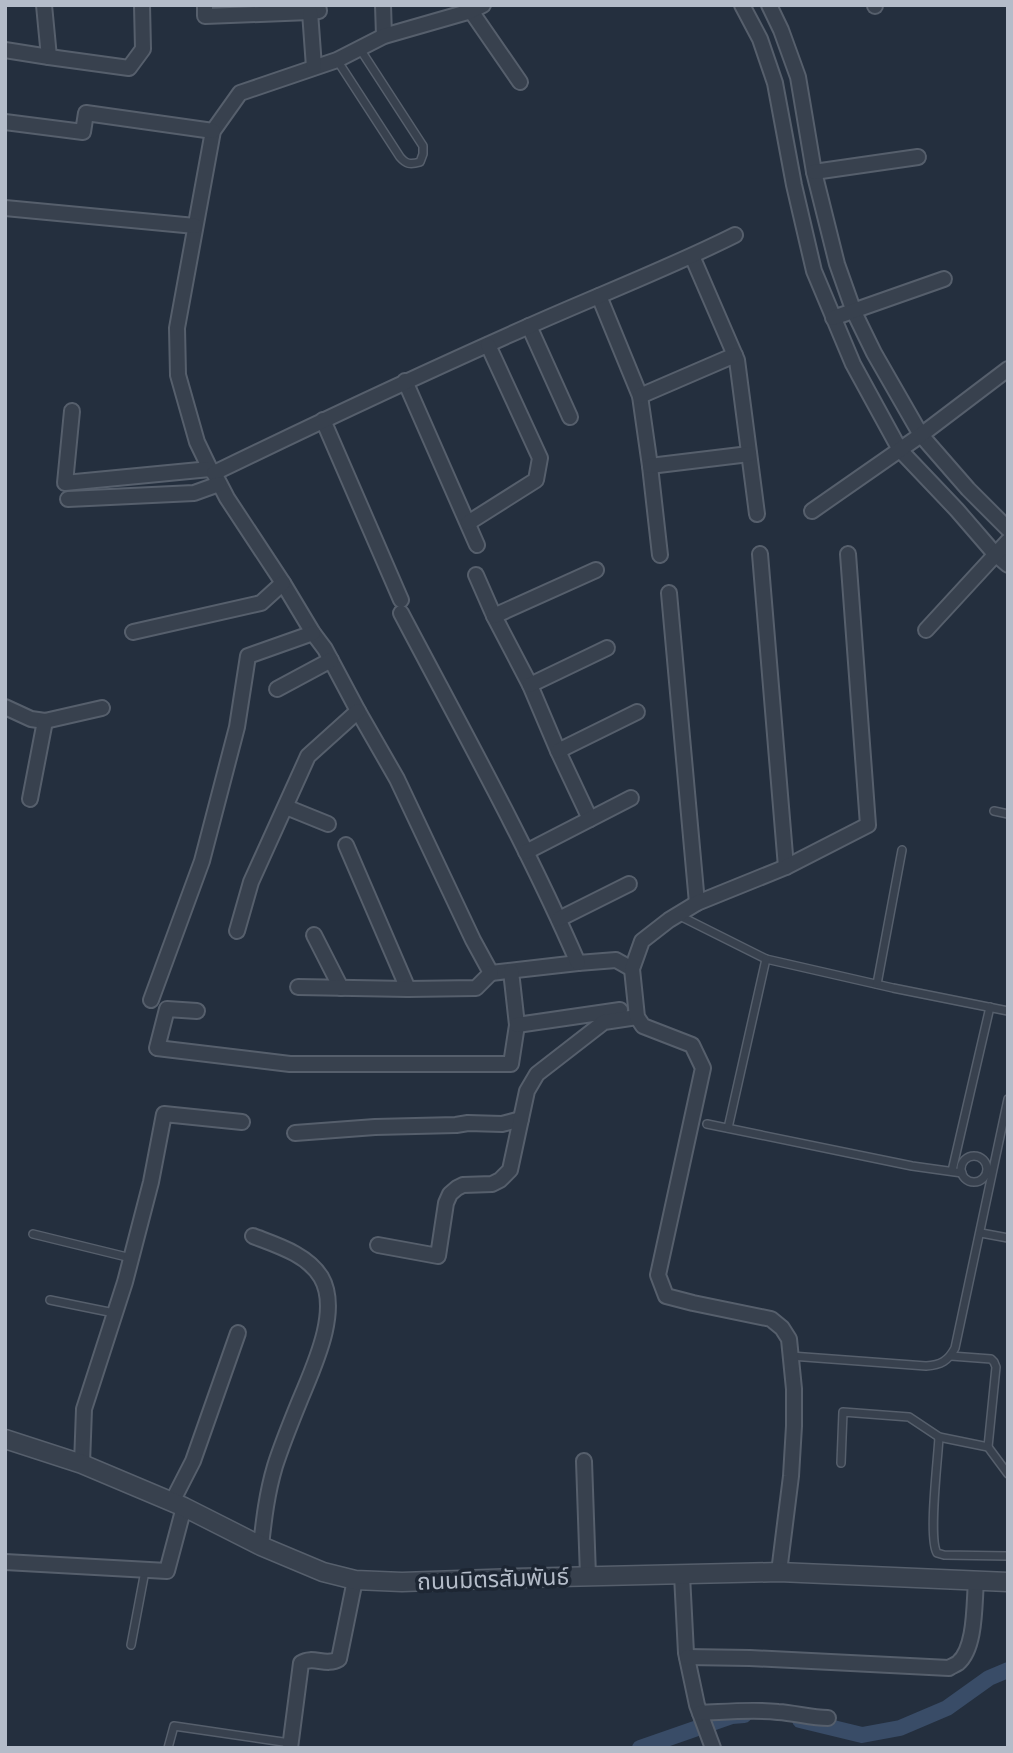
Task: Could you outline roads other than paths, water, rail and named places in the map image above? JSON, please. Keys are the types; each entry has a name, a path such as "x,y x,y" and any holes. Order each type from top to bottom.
{"street":[{"path":"44,5 49,57"},
{"path":"5,50 129,68 143,49 142,5"},
{"path":"205,5 205,16 316,9 325,64"},
{"path":"383,5 384,36"},
{"path":"742,5 760,39 775,83 794,185 814,271 853,364 900,450 1008,565"},
{"path":"769,5 798,77 814,172 837,264 854,312 921,435 968,489 1008,529"},
{"path":"491,973 472,940 397,779 325,649 227,498 197,442 178,374 177,328 213,131 240,93 325,64 384,36 475,7 520,82"},
{"path":"5,122 83,132 86,113 213,131"},
{"path":"814,172 918,157"},
{"path":"5,208 195,226"},
{"path":"68,499 194,493 214,475 323,420 735,235"},
{"path":"692,256 737,360 757,514"},
{"path":"832,318 944,279"},
{"path":"599,296 640,396 660,555"},
{"path":"529,326 570,418"},
{"path":"468,523 537,480 540,458 488,345"},
{"path":"640,396 734,355"},
{"path":"812,511 921,435 1008,369"},
{"path":"405,382 477,545"},
{"path":"72,411 65,483 214,475"},
{"path":"323,420 401,606 526,852 578,962"},
{"path":"650,466 749,454"},
{"path":"926,630 1008,541"},
{"path":"760,554 786,867"},
{"path":"779,1572 791,1476 794,1389 789,1339 782,1328 771,1319 666,1296 658,1275 703,1068 692,1045 643,1026 636,1013 632,969 642,941 697,903 786,867 868,825 848,554"},
{"path":"494,616 596,570"},
{"path":"476,575 530,685 590,819"},
{"path":"133,632 261,603 284,583"},
{"path":"669,593 697,903"},
{"path":"151,1000 202,861 237,727 247,656 313,633"},
{"path":"530,685 607,649"},
{"path":"277,689 331,660"},
{"path":"5,708 31,719 45,721 102,708"},
{"path":"237,931 251,882 308,756 358,712"},
{"path":"558,751 637,712"},
{"path":"30,799 45,721"},
{"path":"526,852 631,798"},
{"path":"286,807 328,824"},
{"path":"346,845 408,989"},
{"path":"559,919 629,884"},
{"path":"314,935 341,988"},
{"path":"298,987 476,988 491,973 578,962 616,960 632,969"},
{"path":"197,1011 167,1009 157,1048 290,1064 511,1064 517,1025 511,971"},
{"path":"517,1025 636,1013"},
{"path":"378,1245 438,1256 446,1203 450,1194 463,1185 492,1184 506,1176 510,1170 531,1083 545,1066 604,1022 636,1013"},
{"path":"82,1464 84,1409 131,1258 151,1182 164,1114 242,1122"},
{"path":"295,1133 374,1127 502,1124 521,1119"},
{"path":"253,1236 292,1252 309,1263 321,1278 327,1296 325,1332 276,1464 266,1499 261,1546"},
{"path":"5,1562 167,1571 178,1504 238,1333"},
{"name":"ถนนมิตรสัมพันธ์","path":"5,1439 82,1464 178,1504 261,1546 323,1572 355,1580 402,1582 779,1572 1008,1582"},
{"path":"584,1461 589,1576"},
{"path":"682,1575 687,1657 701,1716 713,1746"},
{"path":"290,1745 301,1663 310,1659 331,1663 339,1659 355,1580"},
{"path":"687,1657 948,1668 960,1661 968,1647 976,1581"},
{"path":"701,1716 742,1711 828,1718"}],"lane":[{"path":"325,64 405,163 420,162 423,146 360,48"},
{"path":"994,811 1008,814"},
{"path":"877,984 902,850"},
{"path":"678,915 766,960 1008,1011"},
{"path":"728,1128 766,960"},
{"path":"952,1171 990,1007"},
{"path":"791,1356 926,1366 939,1365 951,1356 981,1233 1008,1099"},
{"path":"707,1124 912,1166 962,1173"},
{"path":"982,1159 996,1156"},
{"path":"968,1158 982,1159 986,1163 987,1171 983,1179 971,1182 962,1173 963,1165 968,1158"},
{"path":"980,1181 988,1193"},
{"path":"981,1233 1008,1238"},
{"path":"33,1234 131,1258"},
{"path":"50,1300 116,1313"},
{"path":"951,1356 991,1359 995,1362 988,1447"},
{"path":"841,1463 843,1412 909,1416 939,1437 988,1447 1008,1474"},
{"path":"939,1437 933,1547 937,1553 944,1555 1008,1556"},
{"path":"131,1645 145,1571"},
{"path":"168,1748 174,1726 290,1745"}],"waterway":[{"path":"800,1720 862,1735 900,1728 947,1708 989,1678 1008,1670"},
{"path":"640,1748 732,1716 744,1715"}]}
